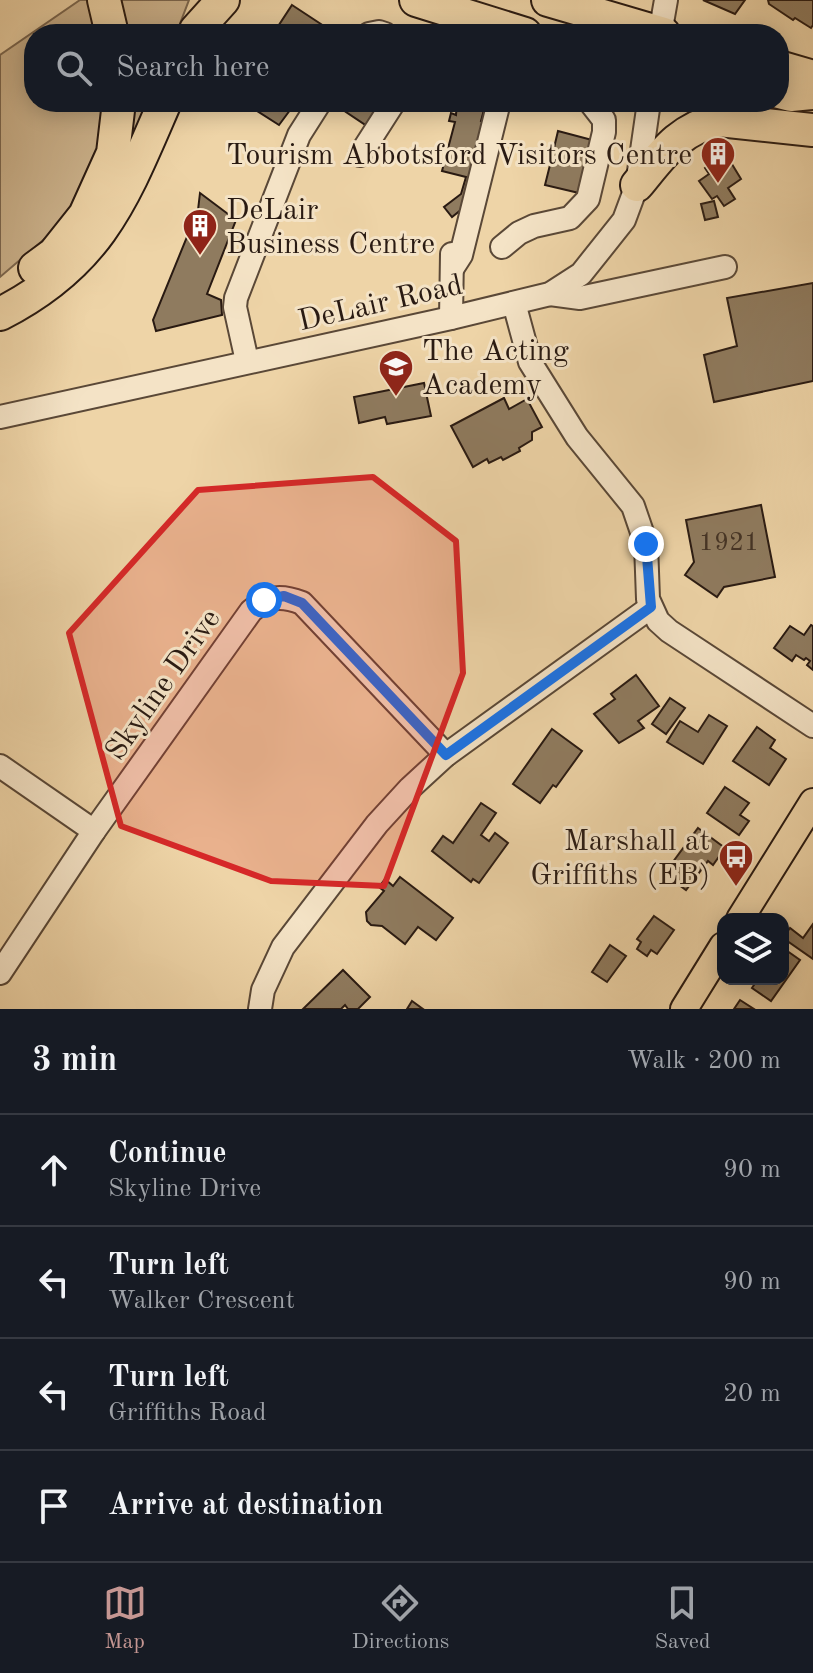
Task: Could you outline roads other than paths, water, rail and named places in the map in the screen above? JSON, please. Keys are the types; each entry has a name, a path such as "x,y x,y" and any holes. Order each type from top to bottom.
{"highway":[{"path":"104,0 110,24"},
{"path":"198,24 207,0"},
{"path":"202,24 223,0"},
{"path":"416,0 493,24"},
{"path":"548,0 628,24"},
{"path":"789,70 813,77"},
{"path":"789,94 813,93"},
{"path":"0,290 54,254 85,215 113,153 118,112"},
{"path":"0,314 31,298 89,248 119,206 161,112"},
{"path":"765,112 813,129"},
{"path":"637,185 672,143 688,130 704,123 719,120 813,129"}],"main road":[{"path":"744,913 813,802"},
{"path":"684,1009 717,956"}],"street":[{"path":"663,24 666,0"},
{"path":"247,361 235,307 236,298 299,135 313,112"},
{"path":"360,155 388,112"},
{"path":"451,318 451,249 458,226 472,212 497,112"},
{"path":"502,247 519,233 534,226 570,218 581,209 588,199 604,132 604,120 598,112"},
{"name":"DeLair Road","path":"0,417 550,294 581,274 624,220 637,185 648,112"},
{"path":"550,294 580,298 725,267"},
{"path":"514,303 530,362 577,437 633,506 646,544 651,607 658,621 813,726"},
{"name":"Skyline Drive","path":"0,973 94,831 251,611 264,600 284,596 302,603 446,755"},
{"path":"260,1009 263,990 283,947 377,824 446,755 651,607"},
{"path":"0,766 94,831"}],"place":[{"name":"Tourism Abbotsford Visitors Centre","path":"718,185"},
{"name":"DeLair Business Centre","path":"200,257"},
{"name":"The Acting Academy","path":"396,398"},
{"name":"Marshall at Griffiths (EB)","path":"736,888"}]}
